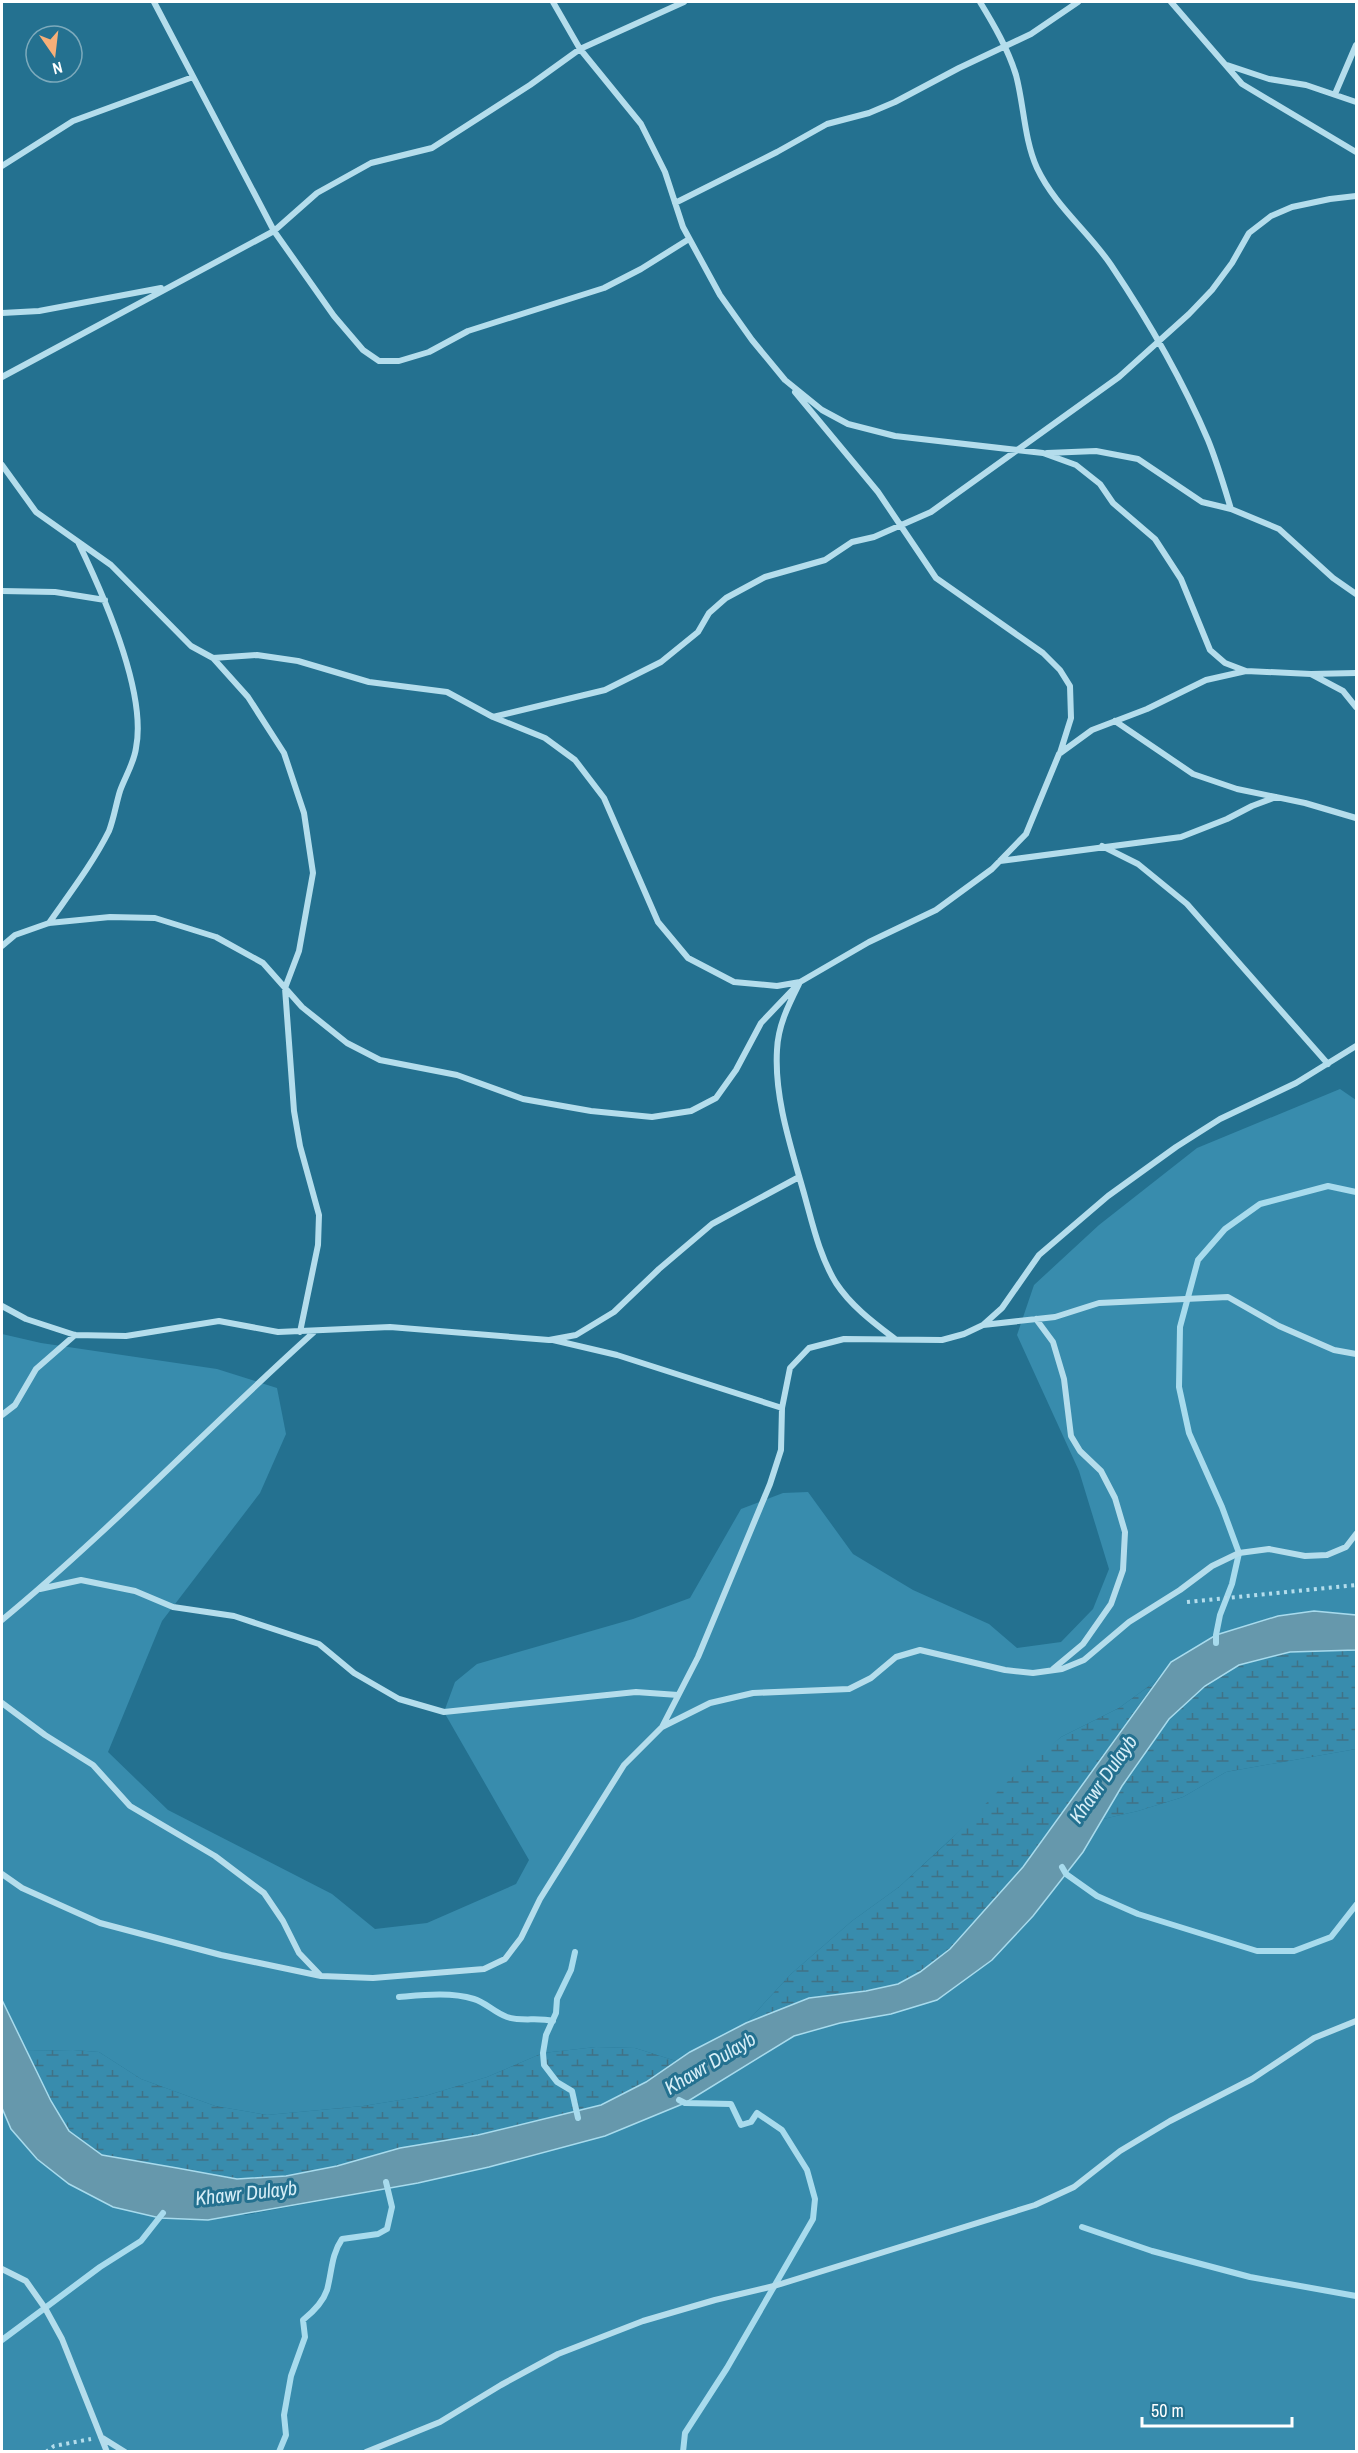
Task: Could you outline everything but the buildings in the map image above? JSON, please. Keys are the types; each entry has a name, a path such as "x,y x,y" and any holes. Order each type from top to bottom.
{"street":[{"path":"154,2 274,231 333,316 363,350 379,361 399,361 429,352 468,331 604,288 641,269 689,238"},
{"path":"2,946 15,936 49,923 110,917 155,918 216,937 263,963 302,1007 346,1043 380,1060 457,1075 523,1099 591,1111 652,1117 691,1111 716,1098 736,1070 761,1023 800,982 870,942 936,910 999,861 1026,834 1059,754 1071,718 1070,686 1060,670 1043,653 936,578 902,524 845,451 752,340 720,295 683,227 665,172 641,124 580,49 554,2"},
{"path":"2,377 274,231 317,193 371,162 432,148 530,86 580,49 684,2"},
{"path":"980,2 1005,47 1016,74 1027,132 1037,167 1065,211 1109,262 1136,303 1209,442 1231,509"},
{"path":"675,202 777,152 827,124 869,113 895,102 1031,34 1078,2"},
{"path":"1170,2 1242,84 1356,152"},
{"path":"1335,94 1356,45"},
{"path":"1224,64 1269,79 1306,85 1356,102"},
{"path":"2,166 73,122 194,76"},
{"path":"493,717 605,690 661,662 698,632 709,613 726,598 765,577 825,560 852,542 874,537 931,512 1119,376 1212,290 1232,263 1249,233 1271,216 1292,207 1356,196"},
{"path":"2,313 39,311 171,286"},
{"path":"785,380 822,410 848,424 895,436 1044,453 1096,451 1138,459 1202,502 1231,509 1279,529 1333,578 1356,594"},
{"path":"1044,453 1076,465 1100,484 1113,503 1155,539 1181,579 1210,650 1225,663 1246,670 1311,674 1356,673"},
{"path":"2,465 36,512 111,565 191,646 213,658 248,697 284,753 304,813 313,873 299,951 285,988 294,1112 300,1146 319,1215 318,1245 300,1332"},
{"path":"49,923 81,877 109,830 136,748 136,704 121,648 105,600 79,543"},
{"path":"2,591 55,592 105,600"},
{"path":"213,658 268,656 298,661 369,682 447,692 493,717 544,738 575,760 604,798 658,922 688,958 734,982 777,986 800,982"},
{"path":"1059,754 1092,730 1147,709 1206,680 1246,670"},
{"path":"1311,674 1343,692 1356,707"},
{"path":"1115,721 1193,774 1237,789 1356,818"},
{"path":"999,861 1181,837 1276,797"},
{"path":"1102,846 1138,864 1187,904 1328,1064"},
{"path":"800,982 783,1016 777,1049 778,1091 799,1177 822,1254 836,1283 865,1316 895,1339"},
{"path":"662,1728 698,1657 770,1484 781,1450 782,1408 790,1368 809,1348 844,1339 942,1340 964,1335 983,1325 1002,1308 1039,1255 1108,1196 1176,1146 1220,1119 1296,1083 1356,1046"},
{"path":"549,1340 576,1335 614,1312 659,1269 712,1224 799,1177"},
{"path":"983,1325 1055,1317 1099,1303 1228,1297 1279,1326 1334,1350 1356,1354"},
{"path":"2,1305 26,1319 75,1335 126,1336 219,1321 278,1332 390,1327 549,1340 617,1355 782,1408"},
{"path":"1036,1319 1053,1342 1064,1379 1071,1436 1080,1451 1101,1471 1115,1498 1125,1532 1123,1570 1111,1604 1083,1644 1052,1671"},
{"path":"2,1620 40,1589 314,1332"},
{"path":"2,1415 15,1405 36,1369 75,1335"},
{"path":"2,1874 22,1888 100,1923 221,1955 321,1976 373,1978 484,1969 505,1959 521,1938 540,1899 624,1765 662,1728 710,1703 753,1693 849,1689 871,1678 896,1657 920,1650 1005,1670 1033,1673 1062,1669 1084,1660 1129,1622 1180,1590 1212,1566 1239,1553 1269,1549 1305,1556 1327,1555 1346,1547 1356,1534"},
{"path":"40,1589 81,1580 135,1591 173,1607 234,1616 319,1644 354,1673 399,1699 444,1712 636,1692 678,1695"},
{"path":"2,1703 45,1735 93,1765 130,1806 215,1857 264,1893 283,1921 299,1953 321,1976"},
{"path":"366,2451 440,2422 558,2354 643,2321 774,2286 1035,2205 1074,2187 1120,2151 1170,2121 1252,2079 1314,2038 1356,2021"},
{"path":"2,2268 26,2281 45,2308 62,2339 107,2451"},
{"path":"101,2437 125,2451"}],"path":[{"path":"1186,1602 1356,1585"},
{"path":"46,2451 54,2446 101,2437"}],"green space":[{"path":"1340,1089 1356,1100 1356,1615 1314,1611 1171,1662 1156,1681 1119,1708 1061,1737 899,1887 852,1921 791,1974 746,2023 676,2061 635,2048 596,2047 543,2053 487,2077 425,2096 363,2106 267,2115 215,2106 141,2079 99,2052 26,2051 2,2000 2,1334 41,1343 217,1369 277,1388 286,1434 260,1493 162,1621 108,1752 168,1810 332,1894 375,1929 427,1923 516,1884 529,1860 444,1712 455,1682 477,1664 633,1619 690,1598 741,1509 783,1493 808,1492 853,1554 913,1590 989,1624 1017,1648 1061,1642 1093,1609 1109,1569 1079,1471 1017,1335 1034,1285 1099,1225 1197,1148"},
{"path":"1356,1650 1356,1749 1226,1772 1183,1797 1103,1819 1129,1775 1159,1732 1176,1711 1215,1678 1238,1665 1281,1653"},
{"path":"1156,1681 1023,1867 950,1949 920,1972 898,1984 866,1991 809,1998 746,2023 791,1974 852,1921 899,1887 948,1842 1009,1780 1061,1737 1119,1708"},
{"path":"1356,1749 1356,2451 2,2451 2,2108 11,2129 37,2159 245,2215 418,2183 489,2167 605,2136 685,2103 794,2036 840,2023 1033,1916 1083,1852 1103,1819 1183,1797 1226,1772"},
{"path":"596,2047 635,2048 676,2061 646,2082 601,2105 478,2135 400,2148 337,2166 286,2176 237,2179 102,2155 69,2131 26,2051 99,2052 141,2079 215,2106 267,2115 363,2106 425,2096 487,2077 543,2053"}],"water":[{"name":"Khawr Dulayb","path":"1314,1611 1356,1615 1356,1650 1290,1652 1239,1665 1205,1686 1169,1719 1122,1786 1083,1852 1033,1916 992,1960 937,2000 891,2014 840,2023 794,2036 685,2103 605,2136 418,2183 208,2220 160,2218 113,2207 69,2184 37,2159 11,2129 2,2108 2,2000 51,2101 69,2131 102,2155 237,2179 286,2176 337,2166 400,2148 478,2135 601,2105 646,2082 690,2052 746,2023 809,1998 866,1991 898,1984 920,1972 950,1949 1023,1867 1171,1662 1216,1635 1278,1616"}],"waterway":[{"path":"1216,1643 1220,1615 1232,1584 1239,1553 1222,1507 1189,1433 1179,1387 1180,1327 1198,1260 1225,1229 1260,1204 1328,1186 1356,1192"},
{"path":"1062,1867 1066,1874 1097,1896 1138,1914 1257,1951 1294,1951 1331,1937 1356,1905"},
{"path":"575,1952 571,1970 557,1999 556,2013 546,2035 543,2053 544,2065 557,2082 572,2091 578,2118"},
{"path":"399,1997 456,1995 478,2000 507,2017 553,2021"},
{"name":"Khawr Dulayb","path":"679,2100 685,2103 731,2104 741,2125 751,2122 757,2113 782,2130 807,2170 815,2199 813,2219 727,2368 685,2433 683,2452"},
{"path":"279,2452 286,2435 284,2415 291,2376 305,2337 303,2320 325,2294 334,2257 342,2239 378,2234 387,2229 392,2207 386,2182"},
{"path":"2,2340 100,2267 141,2241 163,2213"},
{"path":"1082,2227 1152,2251 1250,2277 1356,2296"}]}
